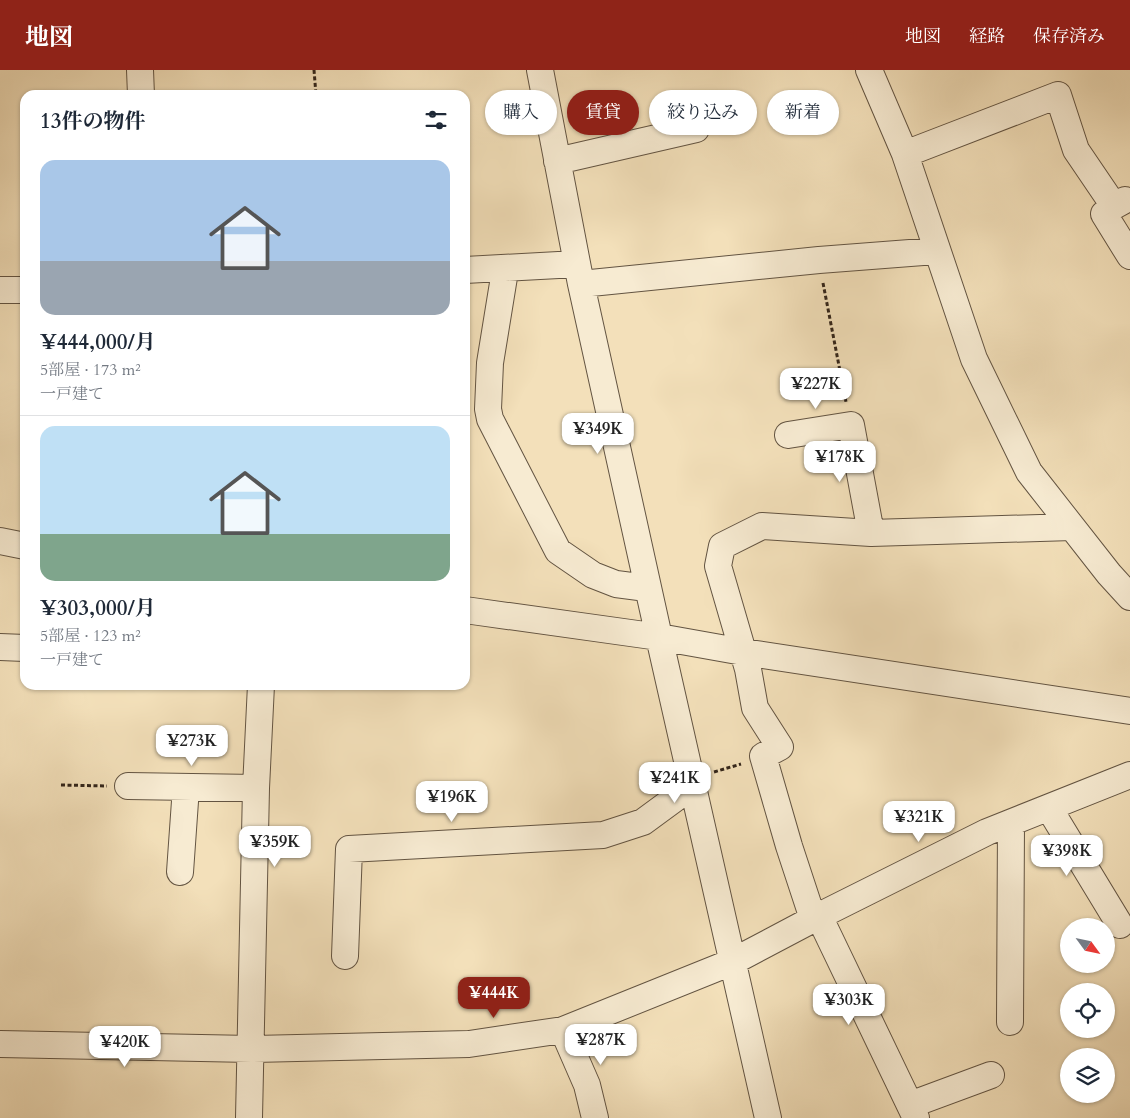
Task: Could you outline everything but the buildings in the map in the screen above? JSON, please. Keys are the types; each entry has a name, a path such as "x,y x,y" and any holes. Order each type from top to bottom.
{"street":[{"path":"140,70 141,90"},
{"path":"540,70 579,274 647,585 768,1118"},
{"path":"868,70 904,154 974,359 1029,472 1108,574 1130,597"},
{"path":"904,154 1058,95 1076,150 1122,202 1104,214 1130,256"},
{"path":"557,161 670,135"},
{"path":"470,270 502,268 579,274 936,251"},
{"path":"502,268 504,277 490,363 488,409 490,419 558,551 593,576 616,584 639,588 647,585"},
{"path":"0,290 20,290"},
{"path":"788,435 850,425 871,533"},
{"path":"991,1075 913,1112 816,918 789,846 763,756 780,746 755,708 748,668 718,566 722,546 762,526 871,533 1072,527"},
{"path":"0,541 20,545"},
{"path":"470,611 659,637 743,652 1130,711"},
{"path":"0,647 20,648"},
{"path":"249,1118 256,788 261,690"},
{"path":"0,1044 251,1049 469,1044 563,1030 732,962 987,832 1130,776"},
{"path":"345,956 349,849 603,835 644,822 692,783"},
{"path":"128,786 256,788"},
{"path":"180,872 186,787"},
{"path":"1050,808 1120,925"},
{"path":"1010,1022 1011,823"},
{"path":"563,1030 587,1085 595,1118"}],"path":[{"path":"314,70 316,90"},
{"path":"819,260 850,425"},
{"path":"692,783 763,756"},
{"path":"61,785 128,786"}]}
